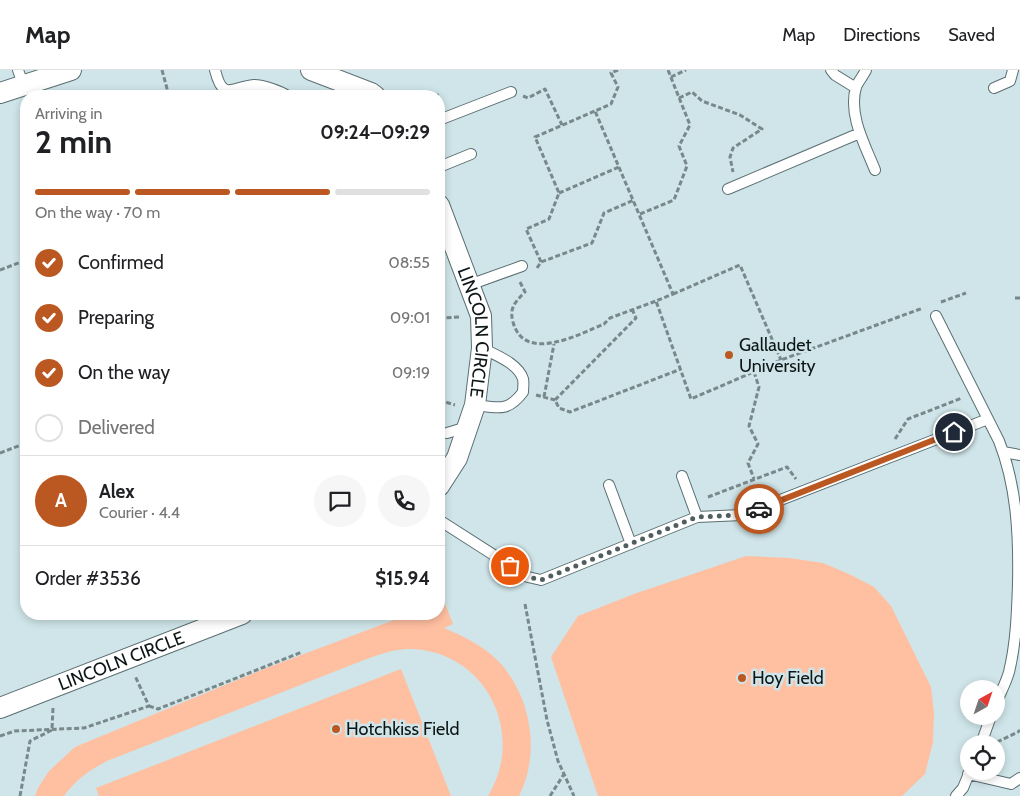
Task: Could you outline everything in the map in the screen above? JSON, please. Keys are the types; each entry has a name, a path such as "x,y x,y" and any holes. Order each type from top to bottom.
{"street":[{"path":"0,93 21,77 71,70"},
{"path":"311,70 363,90"},
{"name":"LINCOLN CIRCLE","path":"445,221 481,316 482,348 475,405 456,458 445,476"},
{"name":"LINCOLN CIRCLE","path":"0,708 227,620"}],"lane":[{"path":"215,70 222,88 227,90"},
{"path":"831,70 835,75 856,88"},
{"path":"866,70 856,88 854,111 860,134 875,170"},
{"path":"994,88 1010,81 1013,70"},
{"path":"234,90 255,85 274,90"},
{"path":"445,118 511,92"},
{"path":"728,189 860,134"},
{"path":"445,165 471,154"},
{"path":"469,286 522,266"},
{"path":"936,316 1003,452 1018,505 1019,550 1016,652 1005,681"},
{"path":"475,405 502,408 514,404 524,392 522,378 514,367 504,359 482,348"},
{"path":"445,524 528,577 541,580 697,517 742,515 988,419"},
{"path":"447,433 468,427"},
{"path":"1003,452 1020,455"},
{"path":"682,476 697,517"},
{"path":"609,485 631,544"},
{"path":"996,780 1011,784 1020,778"},
{"path":"956,796 963,788 966,780"}],"path":[{"path":"162,70 167,90"},
{"path":"559,193 534,137 611,104 618,87 611,73 618,70"},
{"path":"640,214 674,200 687,166 679,146 690,125 668,70"},
{"path":"671,77 686,70"},
{"path":"511,92 528,98 545,89 562,125"},
{"path":"679,98 692,92 702,101 740,115 762,129 733,148 730,156 739,184"},
{"path":"595,111 673,294"},
{"path":"541,262 526,228 548,219 559,193 619,167"},
{"path":"536,269 541,262 592,243 604,213 634,200"},
{"path":"0,270 20,262"},
{"path":"524,279 519,281 525,292 514,303 511,313 514,326 521,336 534,344 554,344 604,324 610,318 673,294 740,265 781,360"},
{"path":"938,303 966,293"},
{"path":"1015,298 1020,298"},
{"path":"656,300 692,399 781,360 929,306"},
{"path":"556,400 636,318 632,310"},
{"path":"445,318 466,316"},
{"path":"544,397 554,344"},
{"path":"556,400 559,408 570,412 681,369"},
{"path":"754,372 759,387 749,426 758,444 748,462 754,479"},
{"path":"524,392 556,400"},
{"path":"892,444 908,419 963,398"},
{"path":"0,453 20,445"},
{"path":"708,497 787,467 794,478 800,481"},
{"path":"525,604 547,720 558,761 574,796"},
{"path":"0,736 15,731 84,728 149,706 158,709 302,652"},
{"path":"131,669 149,706"},
{"path":"52,730 53,706"},
{"path":"20,796 30,741 52,730"},
{"path":"1005,738 1019,731 1020,737"},
{"path":"550,796 564,774"}],"shaded area":[{"name":"Hoy Field","path":"746,556 789,558 823,563 874,587 891,606 931,687 934,713 933,742 925,774 902,796 598,796 551,657 578,616 634,594"},
{"path":"445,604 453,624 444,628 468,639 490,653 502,665 520,694 530,728 531,746 526,780 519,796 488,796 499,772 503,747 500,723 493,701 479,681 461,665 439,654 413,649 400,649 364,660 107,761 83,776 64,796 35,796 49,771 75,747 264,669 394,620 445,620"},
{"name":"Hotchkiss Field","path":"401,669 451,796 99,796 96,788"}],"way so far":[{"path":"510,566 528,577 541,580 697,517 742,515 759,509"}],"place":[{"name":"Gallaudet University","path":"729,355"},
{"name":"Hoy Field","path":"742,678"},
{"name":"Hotchkiss Field","path":"336,729"}],"route":[{"path":"759,509 954,432"}]}
